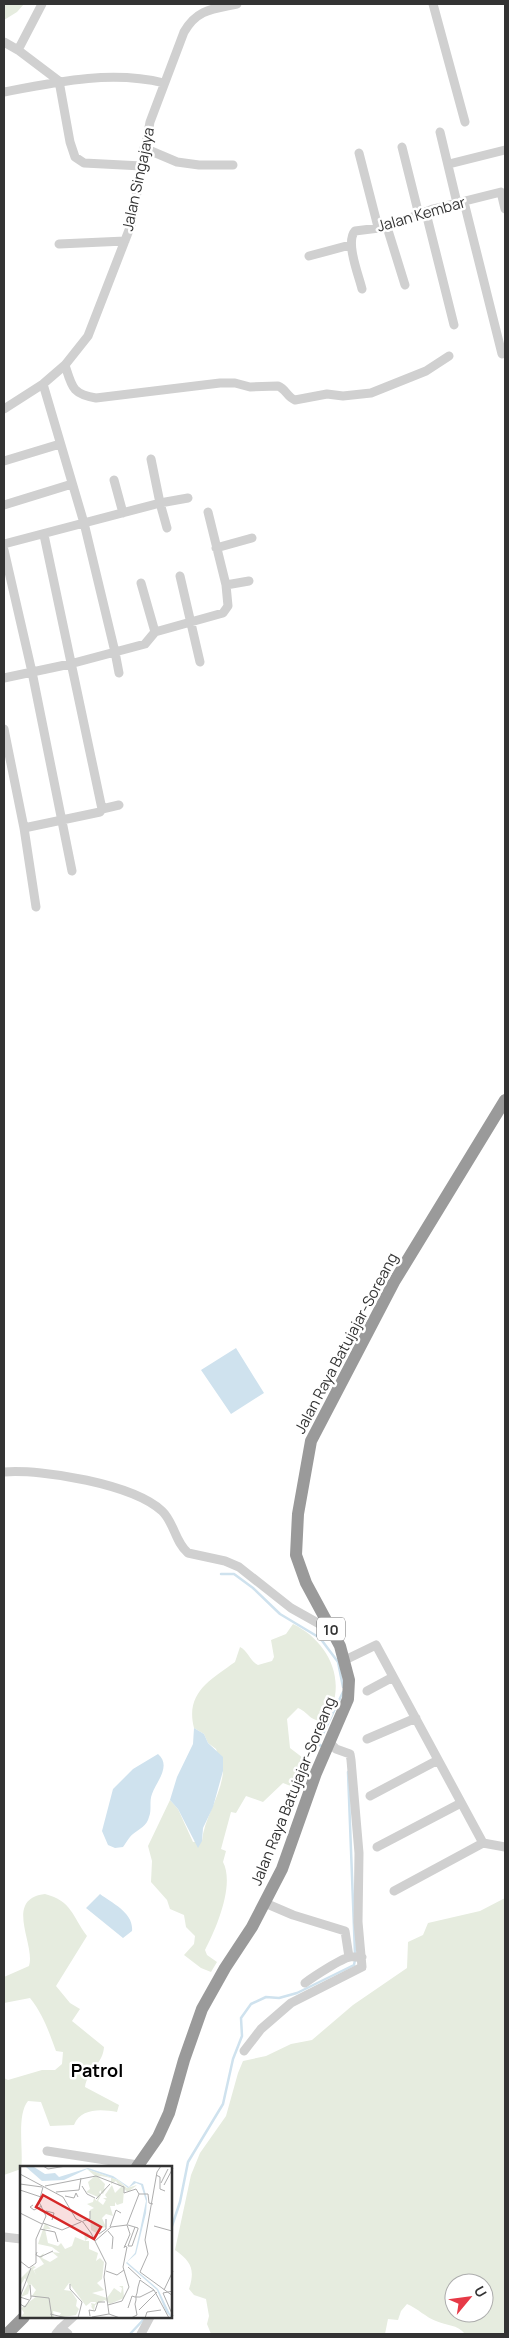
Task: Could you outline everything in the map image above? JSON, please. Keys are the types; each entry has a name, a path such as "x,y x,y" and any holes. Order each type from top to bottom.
{"highway":[{"name":"Jalan Raya Batujajar-Soreang","path":"138,2166 158,2137 169,2112 202,2010 265,1903 282,1869 316,1773 348,1699 350,1680 345,1660 332,1631 306,1583 296,1555 298,1514 311,1441 394,1282 505,1100"},
{"path":"7,2334 23,2318"}],"street":[{"path":"18,50 42,4"},
{"path":"196,4 200,13 237,4"},
{"path":"433,4 465,122"},
{"name":"Jalan Singajaya","path":"4,409 43,384 65,365 88,336 131,225 150,122 184,32 200,13"},
{"path":"4,42 18,50 59,81 70,142 75,157 84,162 142,166"},
{"path":"4,92 59,81 117,77 164,84"},
{"path":"440,132 502,354 505,353"},
{"path":"402,147 454,325"},
{"path":"144,148 177,162 199,165 233,165"},
{"path":"449,164 505,150"},
{"path":"359,153 382,227 405,285"},
{"name":"Jalan Kembar","path":"350,245 350,237 355,231 382,227 434,209 503,192 505,209"},
{"path":"59,244 125,241"},
{"path":"309,256 350,245 362,289"},
{"path":"65,365 73,388 83,395 96,398 227,383 250,387 278,386 282,387 290,398 295,400 328,394 343,396 371,393 426,371 449,356"},
{"path":"43,384 84,524 119,672"},
{"path":"4,461 60,444"},
{"path":"151,459 160,503 168,528"},
{"path":"114,480 123,513"},
{"path":"4,505 72,484"},
{"path":"4,544 160,503 188,498"},
{"path":"4,678 70,664 145,644 155,632 223,613 228,606 226,585 208,512"},
{"path":"44,535 102,809"},
{"path":"216,548 252,538"},
{"path":"4,550 32,672 72,871"},
{"path":"180,576 200,662"},
{"path":"226,585 249,581"},
{"path":"141,582 155,632"},
{"path":"4,728 24,828 36,907"},
{"path":"24,828 100,812 102,809 119,805"},
{"path":"4,1472 34,1471 124,1490 144,1499 167,1516 188,1553 225,1561 239,1567 292,1608 332,1631"},
{"path":"345,1660 376,1645 483,1843"},
{"path":"367,1690 394,1677"},
{"path":"367,1739 416,1718"},
{"path":"330,1743 336,1749 350,1754 351,1760 359,1853 356,1961"},
{"path":"370,1796 438,1760"},
{"path":"377,1847 461,1803"},
{"path":"394,1891 483,1843 505,1848"},
{"path":"265,1903 293,1915 345,1931 356,1961"},
{"path":"305,1983 319,1972 356,1961"},
{"path":"244,2051 261,2029 291,2002 356,1961"},
{"path":"48,2151 138,2166"},
{"path":"4,2237 20,2239"},
{"path":"62,2332 72,2318"},
{"path":"143,2334 150,2318"}],"shaded area":[{"path":"4,4 24,4 17,12 4,20"},
{"path":"293,1624 312,1636 326,1653 331,1663 336,1685 333,1706 326,1722 312,1718 298,1708 287,1719 290,1748 307,1761 311,1769 301,1790 283,1783 263,1802 246,1796 236,1813 231,1812 221,1849 226,1851 223,1862 227,1882 223,1907 205,1950 207,1955 217,1962 211,1972 201,1968 184,1955 194,1944 195,1936 186,1927 184,1915 170,1909 167,1900 151,1882 152,1861 148,1846 170,1800 178,1809 193,1842 202,1841 203,1832 222,1781 223,1772 216,1749 208,1743 204,1734 194,1728 192,1716 196,1696 217,1675 235,1662 240,1647 258,1665 272,1661 274,1657 271,1640 286,1634"},
{"path":"45,1894 61,1901 70,1910 87,1936 56,1986 70,2003 80,2009 72,2021 104,2047 101,2058 86,2081 85,2087 119,2105 117,2112 105,2110 92,2111 81,2115 74,2125 50,2126 41,2102 28,2101 24,2107 21,2124 21,2166 20,2169 4,2175 4,2078 8,2080 42,2070 55,2070 62,2064 63,2052 56,2051 42,2017 30,1998 4,2003 4,1977 29,1966 29,1947 23,1913 26,1904 33,1898"},
{"path":"505,1898 505,2334 465,2334 455,2327 433,2320 407,2304 401,2311 398,2320 388,2319 385,2334 211,2334 207,2324 209,2316 206,2299 194,2295 189,2289 192,2277 191,2267 185,2258 175,2250 191,2175 200,2153 226,2116 243,2061 266,2056 291,2044 312,2040 353,2005 407,1968 408,1942 423,1935 428,1923 480,1911"}],"water":[{"path":"236,1348 264,1393 231,1414 201,1370"},
{"path":"194,1728 204,1734 208,1743 223,1757 223,1771 213,1807 203,1828 202,1841 198,1848 178,1809 170,1800 177,1777 193,1744"},
{"path":"158,1754 164,1764 162,1774 151,1797 148,1820 132,1835 123,1847 115,1848 108,1845 102,1831 113,1789 133,1769"},
{"path":"100,1894 121,1909 130,1919 132,1931 123,1938 86,1908"}],"waterway":[{"path":"221,1574 234,1574 253,1588 280,1614 320,1638 338,1662 343,1687"},
{"path":"322,1746 319,1745 320,1740 343,1692"},
{"path":"348,1772 355,1954"},
{"path":"172,2226 180,2202 188,2162 223,2104 233,2059 242,2036 241,2018 251,2004 266,1997 279,1998 297,1993 354,1965 355,1960"},
{"path":"130,2334 145,2318"}],"district":[{"name":"Patrol","path":"97,2070"}]}
